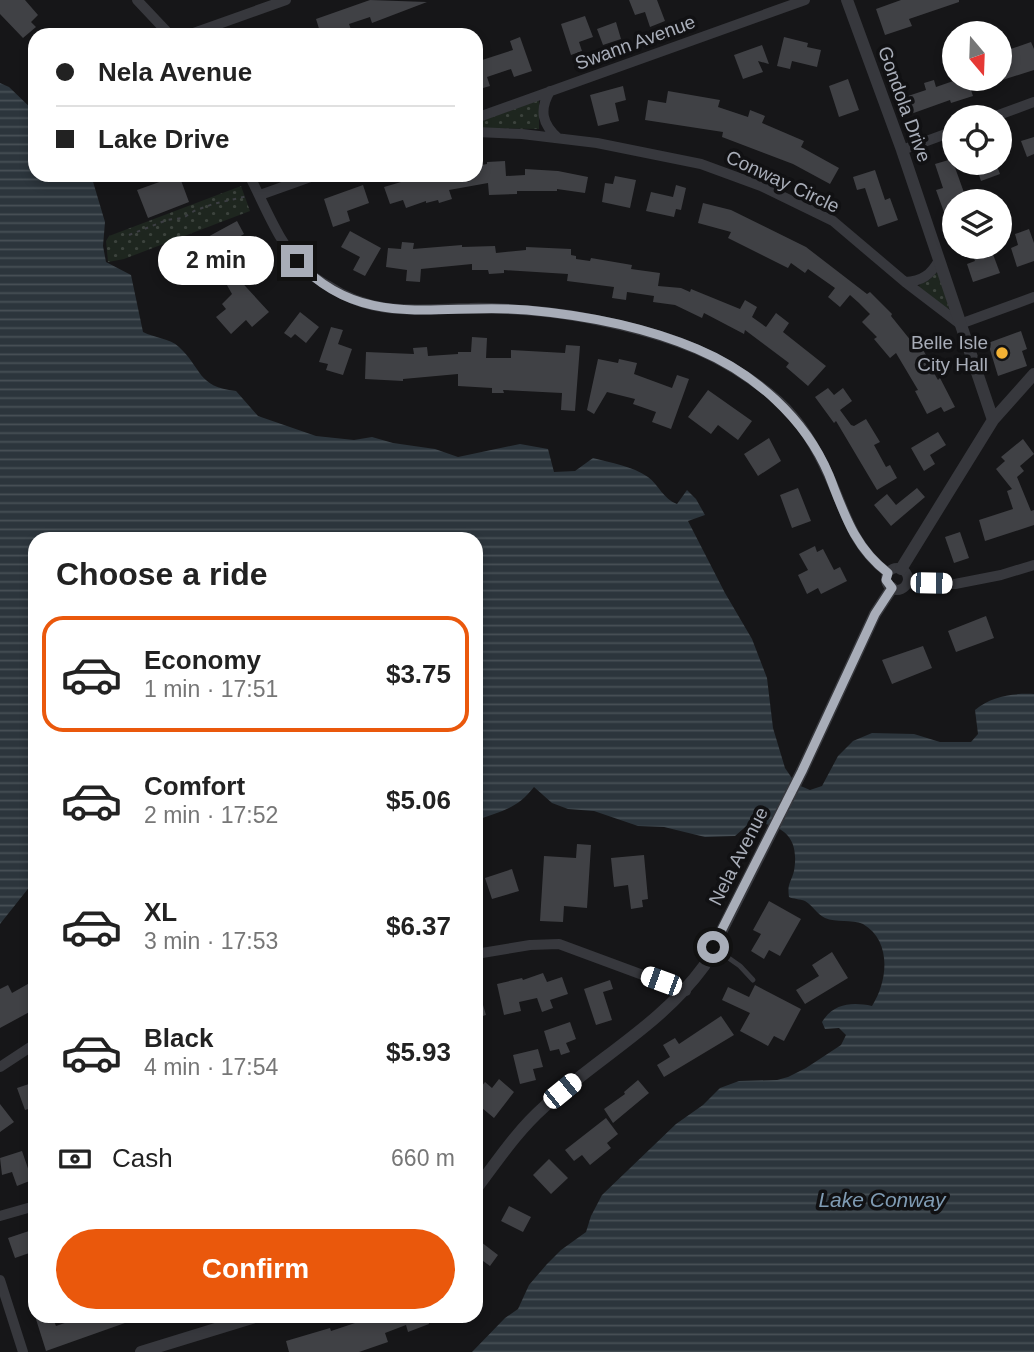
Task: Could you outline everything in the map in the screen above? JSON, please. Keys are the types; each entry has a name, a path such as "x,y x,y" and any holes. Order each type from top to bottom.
{"street":[{"path":"136,0 163,28"},
{"path":"208,28 286,0"},
{"name":"Swann Avenue","path":"483,115 805,0"},
{"name":"Gondola Drive","path":"847,0 902,150 993,420"},
{"path":"550,91 544,102 544,121 558,138"},
{"path":"1012,110 1034,102"},
{"name":"Conway Circle","path":"483,133 597,143 701,164 761,186 833,221 960,324"},
{"path":"902,150 942,135"},
{"path":"253,182 286,249 307,272 338,293 369,306 405,311 472,308 526,310 590,319 648,333 697,349 735,369 792,414 818,453 853,532 871,560 888,573"},
{"path":"260,195 296,182"},
{"path":"905,282 926,277 939,260"},
{"path":"960,324 1034,297"},
{"path":"901,569 993,420 1034,374"},
{"path":"907,583 955,584 1034,565"},
{"path":"893,569 901,569 907,576 907,583 902,588 892,588 886,580 888,573 893,569"},
{"name":"Nela Avenue","path":"483,1179 517,1133 545,1106 651,1023 686,990 704,966 802,771 875,614 892,588"},
{"path":"483,953 530,945 559,944 686,990"},
{"path":"0,1067 28,1049"},
{"path":"0,1216 28,1208"},
{"path":"0,1280 23,1352"},
{"path":"141,1352 235,1323"}],"lane":[{"path":"713,947 740,966 753,980"}],"path":[{"path":"129,235 167,220 183,218 213,204 227,203 238,197 260,195"}],"shaded area":[{"path":"539,100 539,129 483,128 483,120"},
{"path":"241,186 250,211 124,259 108,262 106,241 109,236"},
{"path":"936,273 940,275 950,313 919,287"}],"water":[{"name":"Lake Conway","path":"0,83 9,87 28,105 28,182 93,182 105,222 103,246 106,262 131,275 143,332 175,344 207,381 223,389 236,391 258,416 316,436 354,440 372,437 435,449 458,457 520,444 548,449 554,472 575,471 593,458 642,473 652,480 668,499 677,504 687,490 705,515 688,521 752,639 767,678 773,728 785,768 796,784 810,790 822,786 838,756 853,741 872,733 914,734 940,742 971,742 978,734 975,710 981,705 1003,696 1034,694 1034,1352 472,1352 505,1318 518,1309 529,1285 547,1264 586,1232 602,1195 676,1124 703,1105 720,1088 739,1081 788,1077 841,1045 846,1035 839,1028 825,1029 822,1022 832,1011 844,1005 872,1006 884,974 883,951 872,931 863,924 825,918 805,901 789,897 794,871 794,849 791,841 780,829 751,822 735,836 705,837 664,827 638,826 594,811 568,809 552,803 534,787 515,805 483,818 483,532 28,532 28,889 0,924"}],"building":[{"path":"0,0 25,0 38,15 31,22 36,27 28,28 28,34 23,38 0,14"},
{"path":"370,0 427,2 372,23 370,17 349,24 350,28 319,28 316,19"},
{"path":"629,0 657,0 665,21 650,27 645,12 635,15"},
{"path":"901,0 959,2 909,19 912,26 885,35 876,9"},
{"path":"585,16 593,37 579,42 582,51 571,55 561,24"},
{"path":"616,22 621,39 603,45 597,29"},
{"path":"520,37 532,71 514,77 511,69 487,77 490,86 483,88 483,60 513,50 510,41"},
{"path":"784,37 808,43 807,47 821,50 817,67 792,61 790,69 777,66"},
{"path":"1031,42 1034,49 1034,70 1012,77 1012,49"},
{"path":"762,45 769,64 758,61 763,72 743,79 734,55"},
{"path":"848,79 859,110 839,117 829,86"},
{"path":"934,80 936,87 942,85 942,91 971,91 973,96 951,103 950,100 908,115 902,98 926,90 924,83"},
{"path":"623,86 626,100 615,103 619,121 598,126 590,95"},
{"path":"668,91 720,100 718,107 748,117 750,110 765,116 762,123 804,141 801,147 839,168 830,184 793,164 722,137 723,132 645,120 648,100 666,103"},
{"path":"1034,137 1034,154 1027,157 1021,141"},
{"path":"505,161 506,176 525,175 525,169 558,171 588,177 585,193 557,189 489,195 488,183 449,190 452,199 439,203 438,200 426,201 406,208 403,200 390,204 384,187 401,182 483,182 483,165"},
{"path":"942,162 942,175 958,175 963,189 942,189 942,207 936,190 943,188 935,164"},
{"path":"875,170 885,200 890,198 898,220 878,227 865,188 857,190 853,177"},
{"path":"979,175 997,175 981,181"},
{"path":"615,176 636,180 630,208 602,202 605,183 613,184"},
{"path":"159,182 182,182 189,202 148,218 137,190"},
{"path":"363,185 369,203 347,211 350,221 333,227 324,199"},
{"path":"676,185 686,188 681,210 676,209 674,217 646,211 651,192 673,197"},
{"path":"703,203 731,210 806,247 867,294 870,292 892,314 920,352 923,350 955,407 944,412 941,407 927,414 915,391 918,390 896,353 890,358 874,339 877,337 862,322 870,314 859,303 850,295 840,307 828,297 835,288 808,269 805,273 791,263 788,268 728,238 731,232 698,223"},
{"path":"237,221 244,234 236,239 251,266 235,275 269,312 252,327 246,320 231,334 216,317 226,309 222,304 232,294 204,239"},
{"path":"1029,229 1034,243 1034,261 1017,267 1012,251 1012,248 1018,245 1015,234"},
{"path":"350,231 381,248 365,276 353,270 360,257 341,247"},
{"path":"402,242 414,243 413,249 462,245 495,246 496,253 526,250 526,247 571,249 571,255 576,256 576,259 590,261 591,258 632,265 631,269 660,273 658,286 681,288 690,292 691,289 740,309 745,300 757,307 752,317 766,327 776,313 789,323 783,332 826,366 808,386 786,367 789,363 745,330 744,334 704,313 702,318 675,305 653,302 654,296 627,292 626,300 612,298 614,287 567,281 568,274 504,270 504,273 489,274 488,270 472,270 472,264 421,269 420,282 406,281 407,270 386,267 388,248 401,249"},
{"path":"974,259 995,259 1000,273 973,282 967,264"},
{"path":"300,312 319,327 306,343 295,334 291,338 284,333"},
{"path":"331,327 343,330 338,344 352,349 343,375 326,370 328,364 319,362"},
{"name":"Belle Isle City Hall","path":"1021,331 1027,349 1022,351 1027,366 998,376 988,343"},
{"path":"472,337 487,338 486,358 511,358 511,350 565,353 566,345 580,346 575,411 561,410 562,393 503,390 504,393 492,393 492,388 458,386 458,374 403,381 365,379 366,352 414,354 413,348 427,347 428,356 458,354 471,352"},
{"path":"598,359 618,363 619,359 637,363 634,374 672,388 677,375 689,379 671,429 652,422 656,412 633,404 635,399 607,392 594,414 587,410"},
{"path":"828,388 834,395 843,388 852,401 840,410 851,425 866,419 880,442 874,445 886,467 890,465 897,478 877,490 836,421 834,423 815,397"},
{"path":"708,390 752,421 738,440 718,425 711,434 688,417"},
{"path":"938,432 946,445 930,455 935,464 924,471 911,448"},
{"path":"769,438 781,461 758,476 744,454"},
{"path":"1023,439 1034,454 1020,466 1024,471 1017,477 1031,511 1034,510 1034,525 985,541 979,520 1013,509 1007,491 1012,489 996,469 1005,461 1001,457"},
{"path":"798,488 811,521 792,528 780,495"},
{"path":"917,488 925,497 891,526 874,505 887,494 896,505"},
{"path":"960,532 969,558 954,563 945,537"},
{"path":"815,546 817,552 823,549 834,570 840,567 847,581 821,594 818,588 807,594 798,575 808,570 799,554"},
{"path":"986,616 994,638 956,652 948,631"},
{"path":"923,646 932,668 892,684 882,660"},
{"path":"577,844 591,845 587,908 564,906 563,922 540,921 544,856 576,858"},
{"path":"644,855 648,899 642,900 643,907 631,909 628,885 614,887 611,858"},
{"path":"512,869 519,891 492,899 485,878"},
{"path":"769,901 801,919 780,956 769,950 764,959 751,951 761,934 753,930"},
{"path":"832,952 848,978 805,1004 796,990 819,976 812,965"},
{"path":"543,973 547,982 562,977 568,994 550,1000 553,1008 542,1012 537,998 519,1002 521,1011 504,1015 497,984 522,978 523,980"},
{"path":"610,980 613,989 603,992 612,1020 596,1025 584,989"},
{"path":"28,984 28,1013 0,1028 0,989 8,985 12,993"},
{"path":"755,985 801,1009 784,1041 774,1036 768,1046 740,1031 750,1013 722,1000 728,987 749,997"},
{"path":"721,1016 734,1035 664,1077 657,1065 670,1057 663,1045 675,1038 679,1044"},
{"path":"570,1022 576,1039 566,1043 570,1052 561,1055 559,1049 550,1051 544,1031"},
{"path":"538,1049 543,1067 533,1069 536,1080 520,1084 513,1055"},
{"path":"499,1079 514,1092 494,1118 483,1109 483,1084 485,1082 492,1088"},
{"path":"638,1080 649,1093 613,1123 604,1109 625,1094"},
{"path":"28,1084 28,1109 25,1110 17,1088"},
{"path":"0,1104 14,1122 0,1132"},
{"path":"606,1118 618,1134 607,1143 611,1148 590,1165 582,1155 574,1161 565,1150"},
{"path":"22,1151 28,1168 28,1182 17,1186 12,1172 2,1175 0,1158"},
{"path":"549,1159 568,1178 551,1194 533,1175"},
{"path":"509,1206 531,1217 523,1232 501,1221"},
{"path":"28,1231 28,1253 15,1258 8,1238"},
{"path":"483,1244 498,1255 490,1266 483,1261"},
{"path":"37,1323 55,1323 56,1326 65,1323 125,1323 46,1351"},
{"path":"355,1323 429,1324 408,1332 406,1325 385,1333 388,1342 359,1352 289,1352 286,1341 330,1328 331,1331"}],"place":[{"name":"Belle Isle City Hall","path":"1002,353"}],"route":[{"path":"297,261 307,272 338,293 369,306 405,311 472,308 526,310 590,319 648,333 697,349 735,369 792,414 812,443 853,532 871,560 888,573 886,580 892,588 875,614 802,771 713,947"}]}
